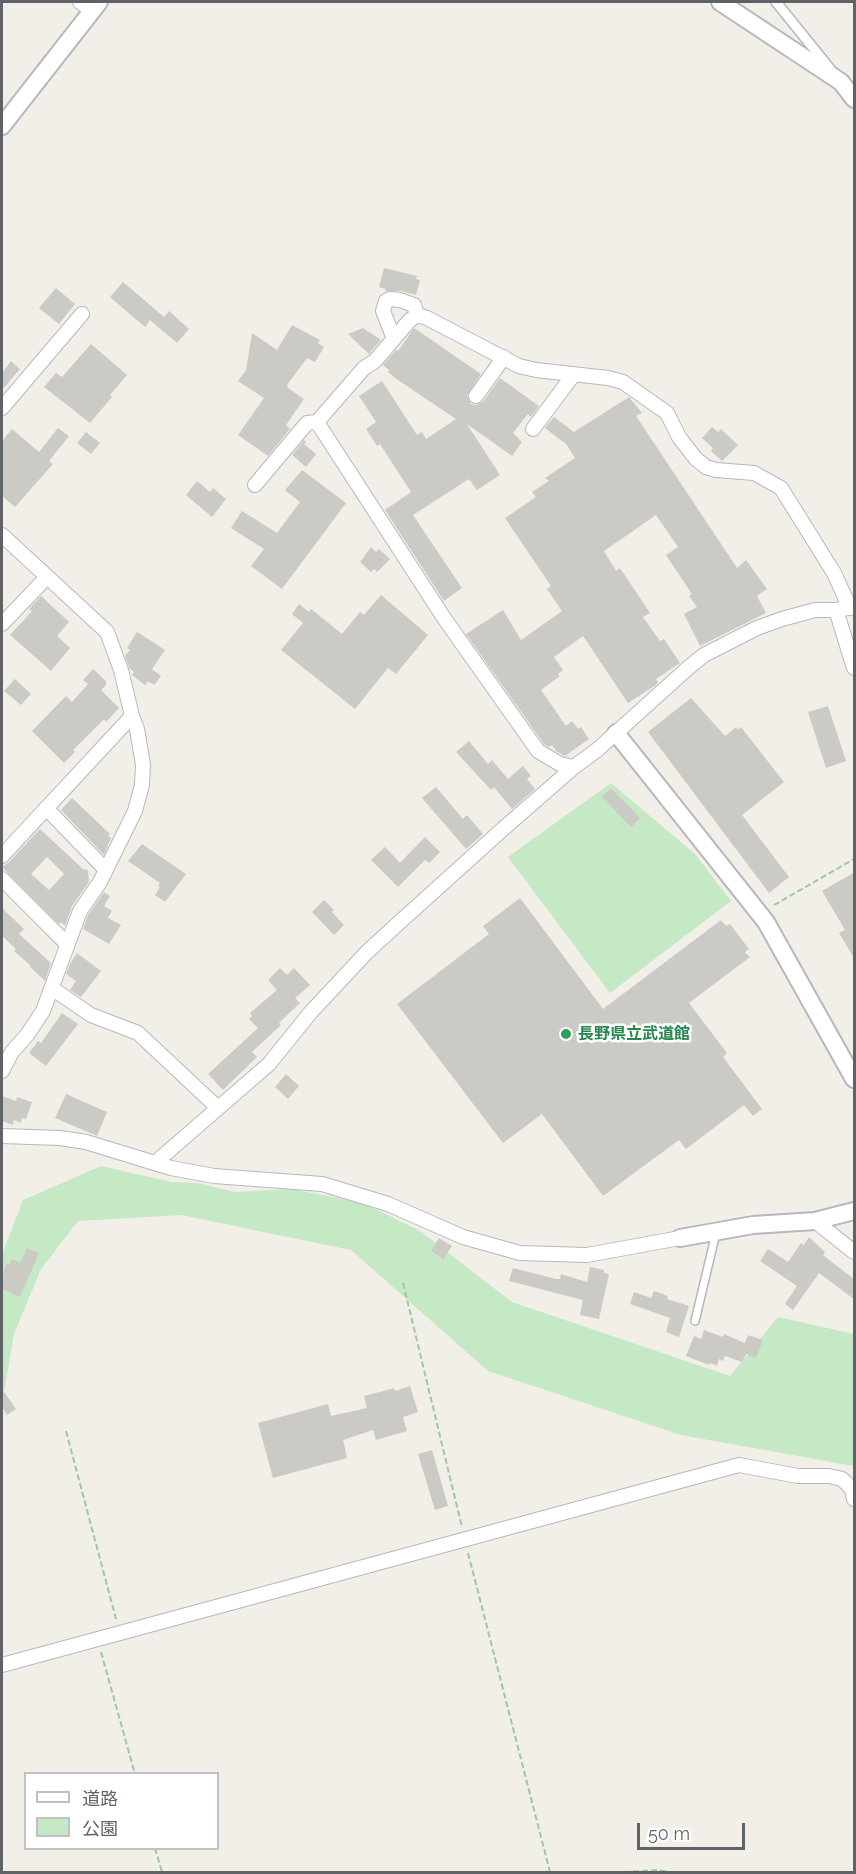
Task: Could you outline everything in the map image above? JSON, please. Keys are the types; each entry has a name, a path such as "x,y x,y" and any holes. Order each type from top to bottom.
{"street":[{"path":"720,2 841,82"},
{"path":"776,2 855,99"},
{"path":"2,126 91,5"},
{"path":"394,339 383,311 386,301 400,300 414,305 417,315"},
{"path":"2,408 82,314"},
{"path":"255,485 307,423 316,422 364,368 375,361 409,321 417,315"},
{"path":"417,315 519,366 623,382 667,413 679,437 696,459 706,467 754,474 781,488 834,573 847,608 855,668"},
{"path":"476,396 504,357"},
{"path":"532,429 574,374"},
{"path":"316,422 444,618 538,751 560,764 574,767"},
{"path":"2,535 107,632 121,670 142,751 142,785 126,832 100,882 80,910 53,989 43,1011 12,1052 2,1071"},
{"path":"2,624 47,577"},
{"path":"156,1162 269,1064 311,1012 367,952 434,890 704,655 757,628 782,619 815,610 847,608"},
{"path":"2,856 132,716"},
{"path":"615,733 766,922 855,1079"},
{"path":"46,808 105,869"},
{"path":"2,879 67,944"},
{"path":"53,989 91,1015 138,1033 218,1108"},
{"path":"2,1136 60,1138 86,1142 171,1168 214,1176 322,1184 388,1204 464,1237 520,1253 588,1255 753,1225 815,1221 855,1211"},
{"path":"815,1221 855,1252"},
{"path":"2,1665 739,1465 798,1476 829,1476 842,1479 852,1489 855,1499"}],"lane":[{"path":"695,1321 716,1232"}],"path":[{"path":"774,905 855,859"},
{"path":"403,1283 465,1539 550,1872"},
{"path":"66,1431 120,1634"},
{"path":"98,1640 135,1772"},
{"path":"156,1850 162,1872"},
{"path":"624,1872 658,1870 668,1872"}],"green space":[{"path":"611,783 695,854 731,901 610,993 508,857"},
{"path":"101,1166 171,1182 198,1183 235,1192 291,1189 363,1203 420,1231 512,1302 730,1376 778,1317 854,1334 854,1466 681,1435 488,1371 351,1250 181,1215 78,1221 41,1269 14,1334 2,1403 2,1255 23,1200"}],"building":[{"path":"384,268 417,276 416,279 420,280 416,295 401,291 385,291 386,289 379,287"},
{"path":"123,282 164,317 169,311 189,329 177,343 150,320 145,327 110,297"},
{"path":"56,288 75,304 59,324 39,308"},
{"path":"292,325 320,340 318,343 324,347 315,362 307,358 287,385 304,399 286,425 290,429 268,456 238,435 264,398 238,381 246,370 252,333 277,350"},
{"path":"363,328 381,340 369,354 348,334"},
{"path":"414,328 481,374 467,395 471,404 476,405 483,402 500,378 539,406 531,417 528,414 513,433 522,442 512,456 467,424 500,475 477,490 469,479 413,515 462,588 444,601 385,510 411,492 380,444 377,446 366,429 376,422 359,396 382,381 417,435 422,432 426,439 456,419 395,378 383,365 396,350 398,351"},
{"path":"91,344 127,375 90,423 44,387 56,373 62,377"},
{"path":"11,361 20,369 2,390 2,373"},
{"path":"629,397 642,413 636,416 737,568 746,560 767,589 757,596 766,613 700,646 684,614 697,607 689,596 692,594 666,555 678,547 656,515 604,551 616,571 620,568 650,613 643,617 660,641 664,639 680,663 656,679 658,682 656,685 628,703 583,636 554,657 563,670 558,674 560,676 541,690 566,726 572,721 578,729 581,727 589,739 565,756 556,751 552,745 549,747 544,744 466,634 503,610 521,640 562,611 547,589 551,586 505,518 536,497 532,492 549,481 545,478 575,458 566,444 545,428 554,417 574,432"},
{"path":"712,427 718,432 721,429 738,445 722,461 702,438"},
{"path":"58,428 69,436 49,461 53,464 15,507 2,496 2,441 12,429 39,452"},
{"path":"86,432 100,443 91,454 77,443"},
{"path":"304,440 306,442 304,444 316,454 306,467 292,455"},
{"path":"302,470 346,503 282,589 251,566 264,549 231,528 242,511 277,533 300,502 285,490"},
{"path":"197,481 210,492 213,488 226,499 212,517 186,495"},
{"path":"371,547 376,552 379,549 390,559 377,572 374,569 371,572 360,562"},
{"path":"381,595 428,635 396,674 388,668 355,709 281,650 303,623 292,614 299,604 309,612 311,609 342,634 360,612 364,615"},
{"path":"41,596 69,622 57,636 70,648 51,671 10,635 32,611 29,609"},
{"path":"137,632 165,650 152,669 161,676 154,685 148,681 145,685 132,675 134,672 130,669 125,656"},
{"path":"93,669 106,681 106,685 101,690 119,708 106,722 104,719 73,750 75,752 64,763 32,731 66,696 72,702 88,684 83,680"},
{"path":"15,679 31,694 21,705 4,691"},
{"path":"691,698 725,736 736,727 738,730 741,727 784,782 742,815 789,877 769,893 648,732"},
{"path":"828,706 846,761 826,768 808,712"},
{"path":"469,741 488,764 492,760 508,779 523,766 531,776 527,779 535,789 512,809 494,787 491,790 456,752"},
{"path":"436,787 463,819 467,815 483,834 466,849 422,798"},
{"path":"611,788 640,818 631,827 602,797"},
{"path":"72,798 110,834 108,836 111,838 104,855 61,810"},
{"path":"40,829 83,869 88,870 89,882 72,906 65,926 61,922 59,924 2,867","holes":["47,857 64,874 49,890 31,874"]},
{"path":"425,837 440,852 429,863 425,860 398,887 371,860 385,847 400,863"},
{"path":"142,844 186,874 165,902 155,895 160,883 128,861"},
{"path":"855,872 855,960 839,933 845,930 822,891"},
{"path":"104,892 110,896 104,906 112,911 108,918 121,925 109,944 83,929 88,915"},
{"name":"長野県立武道館","path":"520,898 603,1009 721,920 726,926 730,924 749,949 745,952 750,957 689,1003 727,1053 723,1057 762,1109 753,1116 744,1105 686,1149 679,1140 603,1196 542,1114 503,1143 397,1004 489,934 483,926"},
{"path":"324,900 344,925 334,935 312,912"},
{"path":"2,908 24,929 19,934 51,963 45,981 2,936"},
{"path":"77,953 101,971 81,997 70,990 76,981 66,974"},
{"path":"280,968 287,975 294,968 310,985 295,998 300,1003 279,1023 281,1025 252,1052 257,1057 223,1090 208,1074 258,1028 249,1019 252,1016 250,1013 277,990 268,980"},
{"path":"62,1013 78,1024 46,1066 29,1053 38,1041 41,1043"},
{"path":"286,1074 299,1086 288,1099 275,1087"},
{"path":"66,1094 107,1112 97,1136 55,1118"},
{"path":"2,1096 16,1101 17,1097 32,1102 26,1119 22,1118 21,1123 14,1120 13,1125 2,1121"},
{"path":"809,1237 825,1252 823,1255 855,1280 855,1300 819,1273 793,1310 785,1304 797,1286 760,1261 768,1249 788,1262 801,1243 804,1245"},
{"path":"439,1238 452,1246 443,1259 431,1251"},
{"path":"27,1248 39,1253 20,1297 2,1289 2,1276 7,1263 9,1265 12,1259 20,1263"},
{"path":"590,1267 604,1270 604,1273 609,1274 599,1319 580,1315 583,1300 509,1281 513,1268 556,1279 560,1279 561,1274 587,1282"},
{"path":"654,1291 668,1296 667,1299 689,1306 679,1337 666,1332 670,1318 630,1304 634,1292 651,1298"},
{"path":"704,1330 723,1337 724,1334 745,1343 748,1335 763,1340 756,1358 746,1354 742,1362 725,1356 723,1361 719,1359 717,1366 710,1363 709,1365 686,1356 694,1336 701,1339"},
{"path":"410,1386 418,1412 403,1417 407,1431 376,1440 373,1430 343,1440 347,1458 273,1478 258,1423 328,1404 331,1416 367,1408 364,1396"},
{"path":"2,1389 16,1409 7,1415 2,1407"},
{"path":"432,1450 448,1506 435,1510 418,1454"}],"place":[{"name":"長野県立武道館","path":"566,1034"}]}
